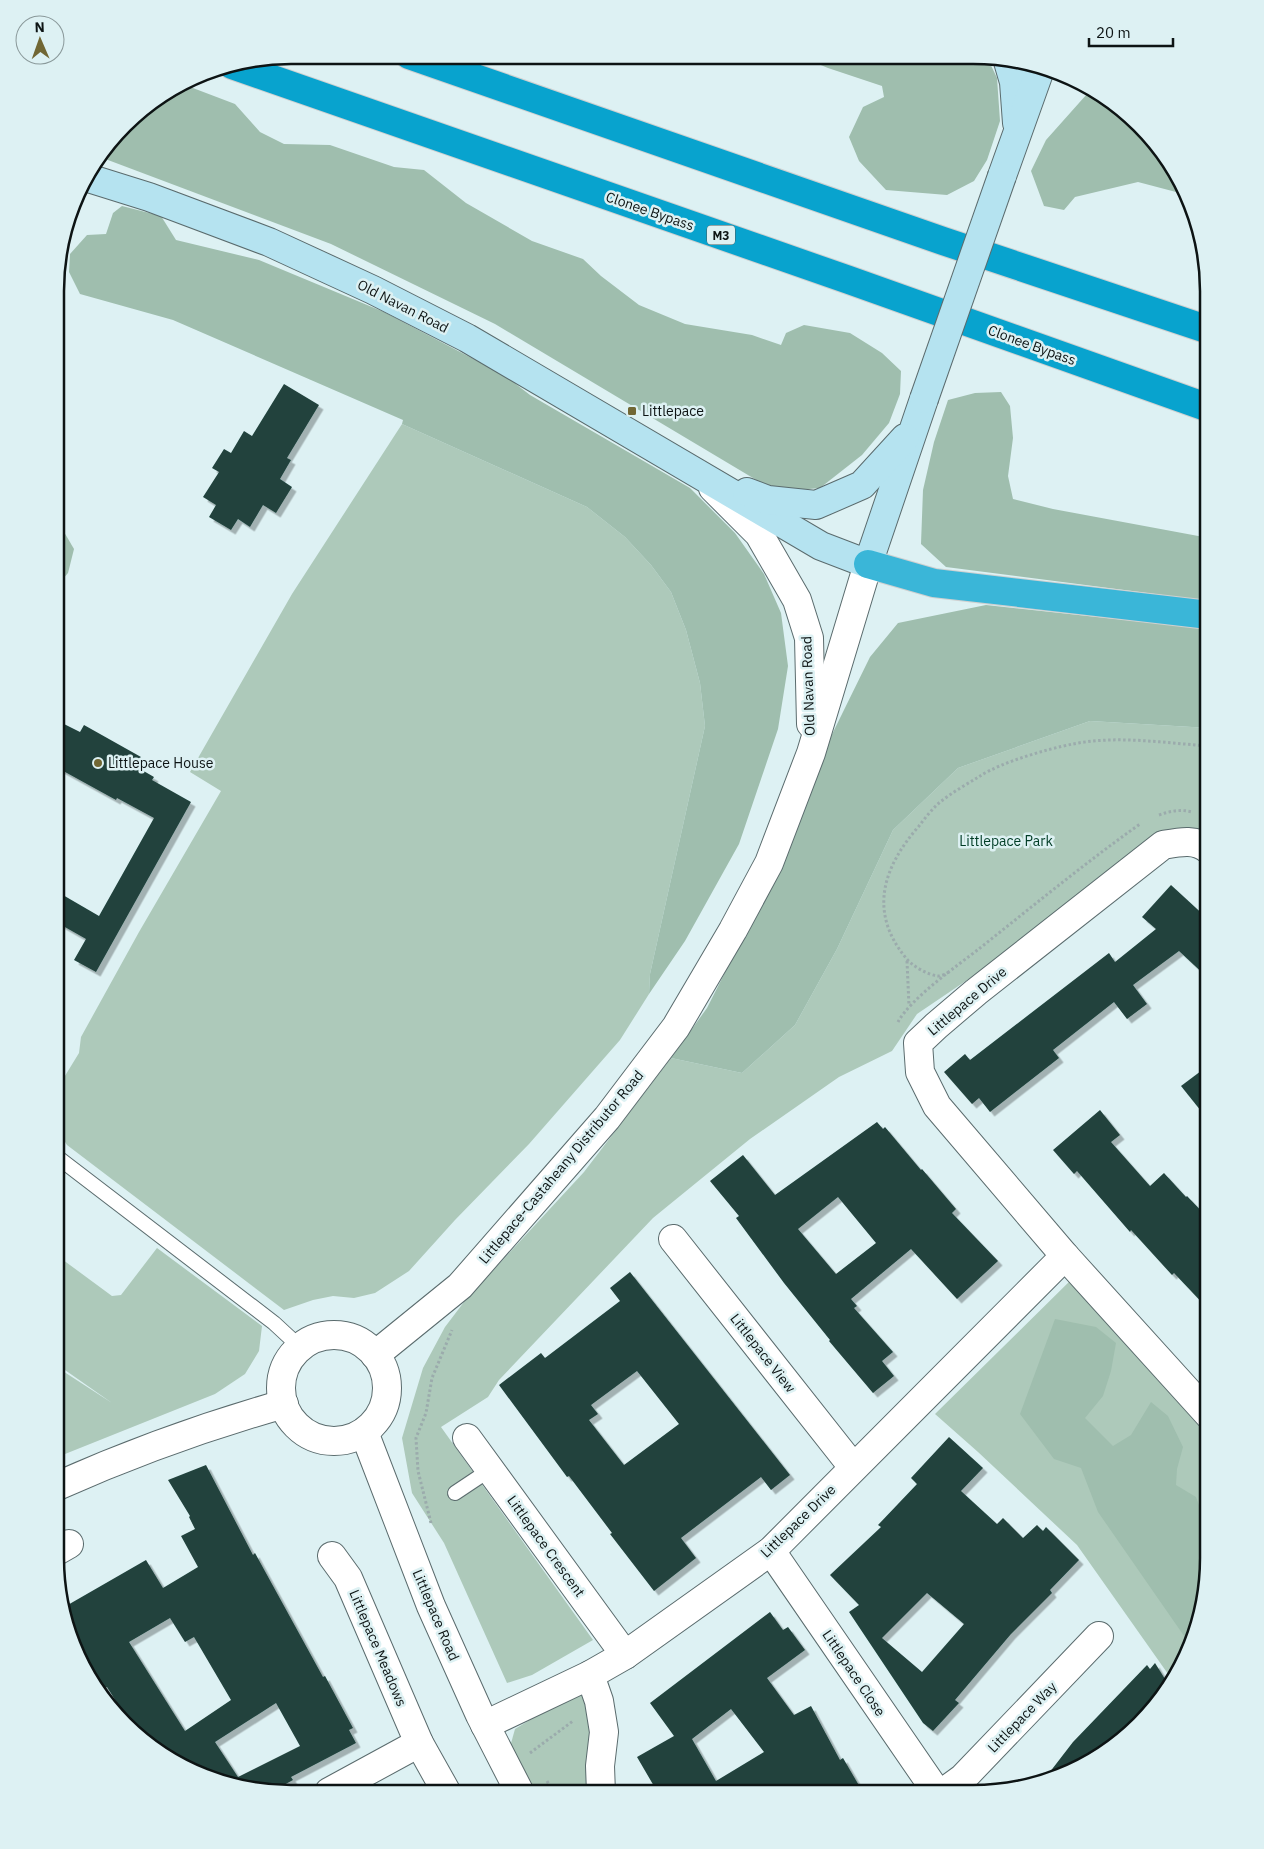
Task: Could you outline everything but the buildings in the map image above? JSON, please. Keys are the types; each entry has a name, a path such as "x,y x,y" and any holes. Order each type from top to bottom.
{"highway":[{"path":"435,64 943,241 1200,327"},
{"name":"Clonee Bypass","path":"243,69 1200,405"},
{"path":"868,564 934,583 1200,614"}],"main road":[{"path":"1010,67 1014,82 1020,127"},
{"path":"868,564 912,431 1039,73"},
{"path":"1020,127 1046,88 1055,79"},
{"name":"Old Navan Road","path":"93,179 149,197 269,242 373,290 467,338 821,546 868,564"},
{"path":"701,475 768,500 816,505 862,485 912,431"}],"street":[{"name":"Old Navan Road","path":"701,475 759,534 797,600 808,638 811,753"},
{"name":"Littlepace-Castaheany Distributor Road","path":"375,1355 460,1286 607,1118 676,1027 733,930 768,862 811,753 868,564"},
{"name":"Littlepace Drive","path":"1200,845 1187,841 1163,845 976,992 918,1043 920,1072 937,1106 1064,1256 1200,1406"},
{"name":"Littlepace View","path":"673,1239 853,1467"},
{"name":"Littlepace Drive","path":"485,1725 590,1675 625,1655 771,1551 1064,1256"},
{"path":"336,1335 352,1338 367,1347 375,1355 385,1374 387,1391 384,1406 376,1421 364,1432 349,1439 332,1441 316,1438 302,1430 291,1419 284,1404 281,1387 284,1371 292,1356 300,1348 319,1337 336,1335"},
{"path":"64,1483 174,1440 239,1417 284,1404"},
{"name":"Littlepace Road","path":"364,1432 430,1606 485,1725 516,1785"},
{"name":"Littlepace Crescent","path":"467,1438 625,1655"},
{"name":"Littlepace Close","path":"771,1551 933,1785"},
{"name":"Littlepace Meadows","path":"332,1556 348,1578 419,1743 443,1785"},
{"name":"Littlepace Way","path":"952,1785 963,1778 1099,1636"},
{"path":"590,1675 599,1701 604,1732 600,1766 601,1785"},
{"path":"342,1785 419,1743"}],"lane":[{"path":"64,1162 274,1323 300,1348"},
{"path":"455,1493 491,1469"}],"path":[{"path":"949,972 940,976 928,973 907,960 892,939 885,917 883,892 890,871 906,840 939,803 982,775 1028,756 1073,744 1115,740 1200,745"},
{"path":"907,960 909,1006"},
{"path":"433,1530 418,1471 416,1438 426,1413 432,1378 453,1326"},
{"path":"512,1712 530,1754 599,1701"},
{"path":"544,1777 549,1785"}],"green space":[{"path":"818,64 990,64 997,78 1000,121 987,160 974,181 947,195 886,190 859,161 849,137 863,107 884,97 882,86"},
{"path":"191,87 235,104 260,132 284,144 330,145 394,167 424,170 466,203 532,241 583,259 601,276 639,305 685,324 752,335 781,345 786,333 804,325 850,333 882,353 901,371 900,394 889,423 862,455 820,488 787,491 758,481 495,324 331,244 106,159 120,141 141,120 177,94"},
{"path":"1087,94 1134,130 1162,165 1178,194 1138,182 1075,197 1064,210 1044,206 1031,171 1046,140"},
{"path":"122,206 161,216 176,240 259,260 384,312 504,375 530,395 690,488 735,533 764,574 781,613 788,666 778,729 739,844 685,941 649,994 650,974 705,726 700,683 686,630 671,592 651,565 625,537 587,507 402,424 403,420 173,320 80,294 69,272 70,254 87,235 106,234 113,213"},
{"path":"1001,392 1010,406 1013,438 1008,476 1013,499 1053,509 1200,536 1200,600 946,567 921,544 923,490 934,442 948,400 975,393"},
{"path":"402,424 587,507 625,537 651,565 671,592 686,630 700,683 705,726 650,974 649,994 620,1040 529,1144 455,1220 409,1271 375,1293 354,1298 333,1296 313,1300 284,1310 67,1145 64,1140 64,1077 79,1053 81,1037 139,932 221,791 190,772 292,594"},
{"path":"64,532 74,549 68,573 64,578"},
{"path":"986,605 1200,628 1200,727 1090,721 958,768 893,830 837,949 795,1025 742,1073 671,1058 707,1008 745,933 814,771 870,657 898,623"},
{"name":"Littlepace Park","path":"1090,721 1200,727 1200,840 1119,862 979,972 917,1014 892,1051 839,1077 750,1139 653,1218 499,1380 488,1397 441,1427 593,1640 532,1675 507,1683 444,1543 412,1493 402,1438 423,1368 445,1327 464,1302 584,1172 671,1058 742,1073 795,1025 837,949 893,830 958,768"},
{"path":"157,1248 262,1326 259,1351 245,1374 215,1394 64,1454 64,1372 112,1403 64,1369 64,1261 112,1296 121,1295"},
{"path":"1078,1273 1200,1415 1200,1573 1193,1617 1183,1645 1168,1674 1077,1545 935,1414"},
{"path":"1055,1319 1096,1327 1116,1343 1111,1371 1103,1396 1085,1418 1113,1446 1131,1435 1151,1402 1168,1416 1183,1447 1177,1469 1176,1485 1196,1497 1200,1508 1200,1573 1193,1617 1185,1638 1098,1512 1081,1468 1054,1459 1020,1414"},
{"path":"578,1694 587,1699 595,1712 591,1785 530,1785 510,1747 515,1729 546,1710"}],"place":[{"name":"Littlepace","path":"632,411"},
{"name":"Littlepace House","path":"98,763"}]}
